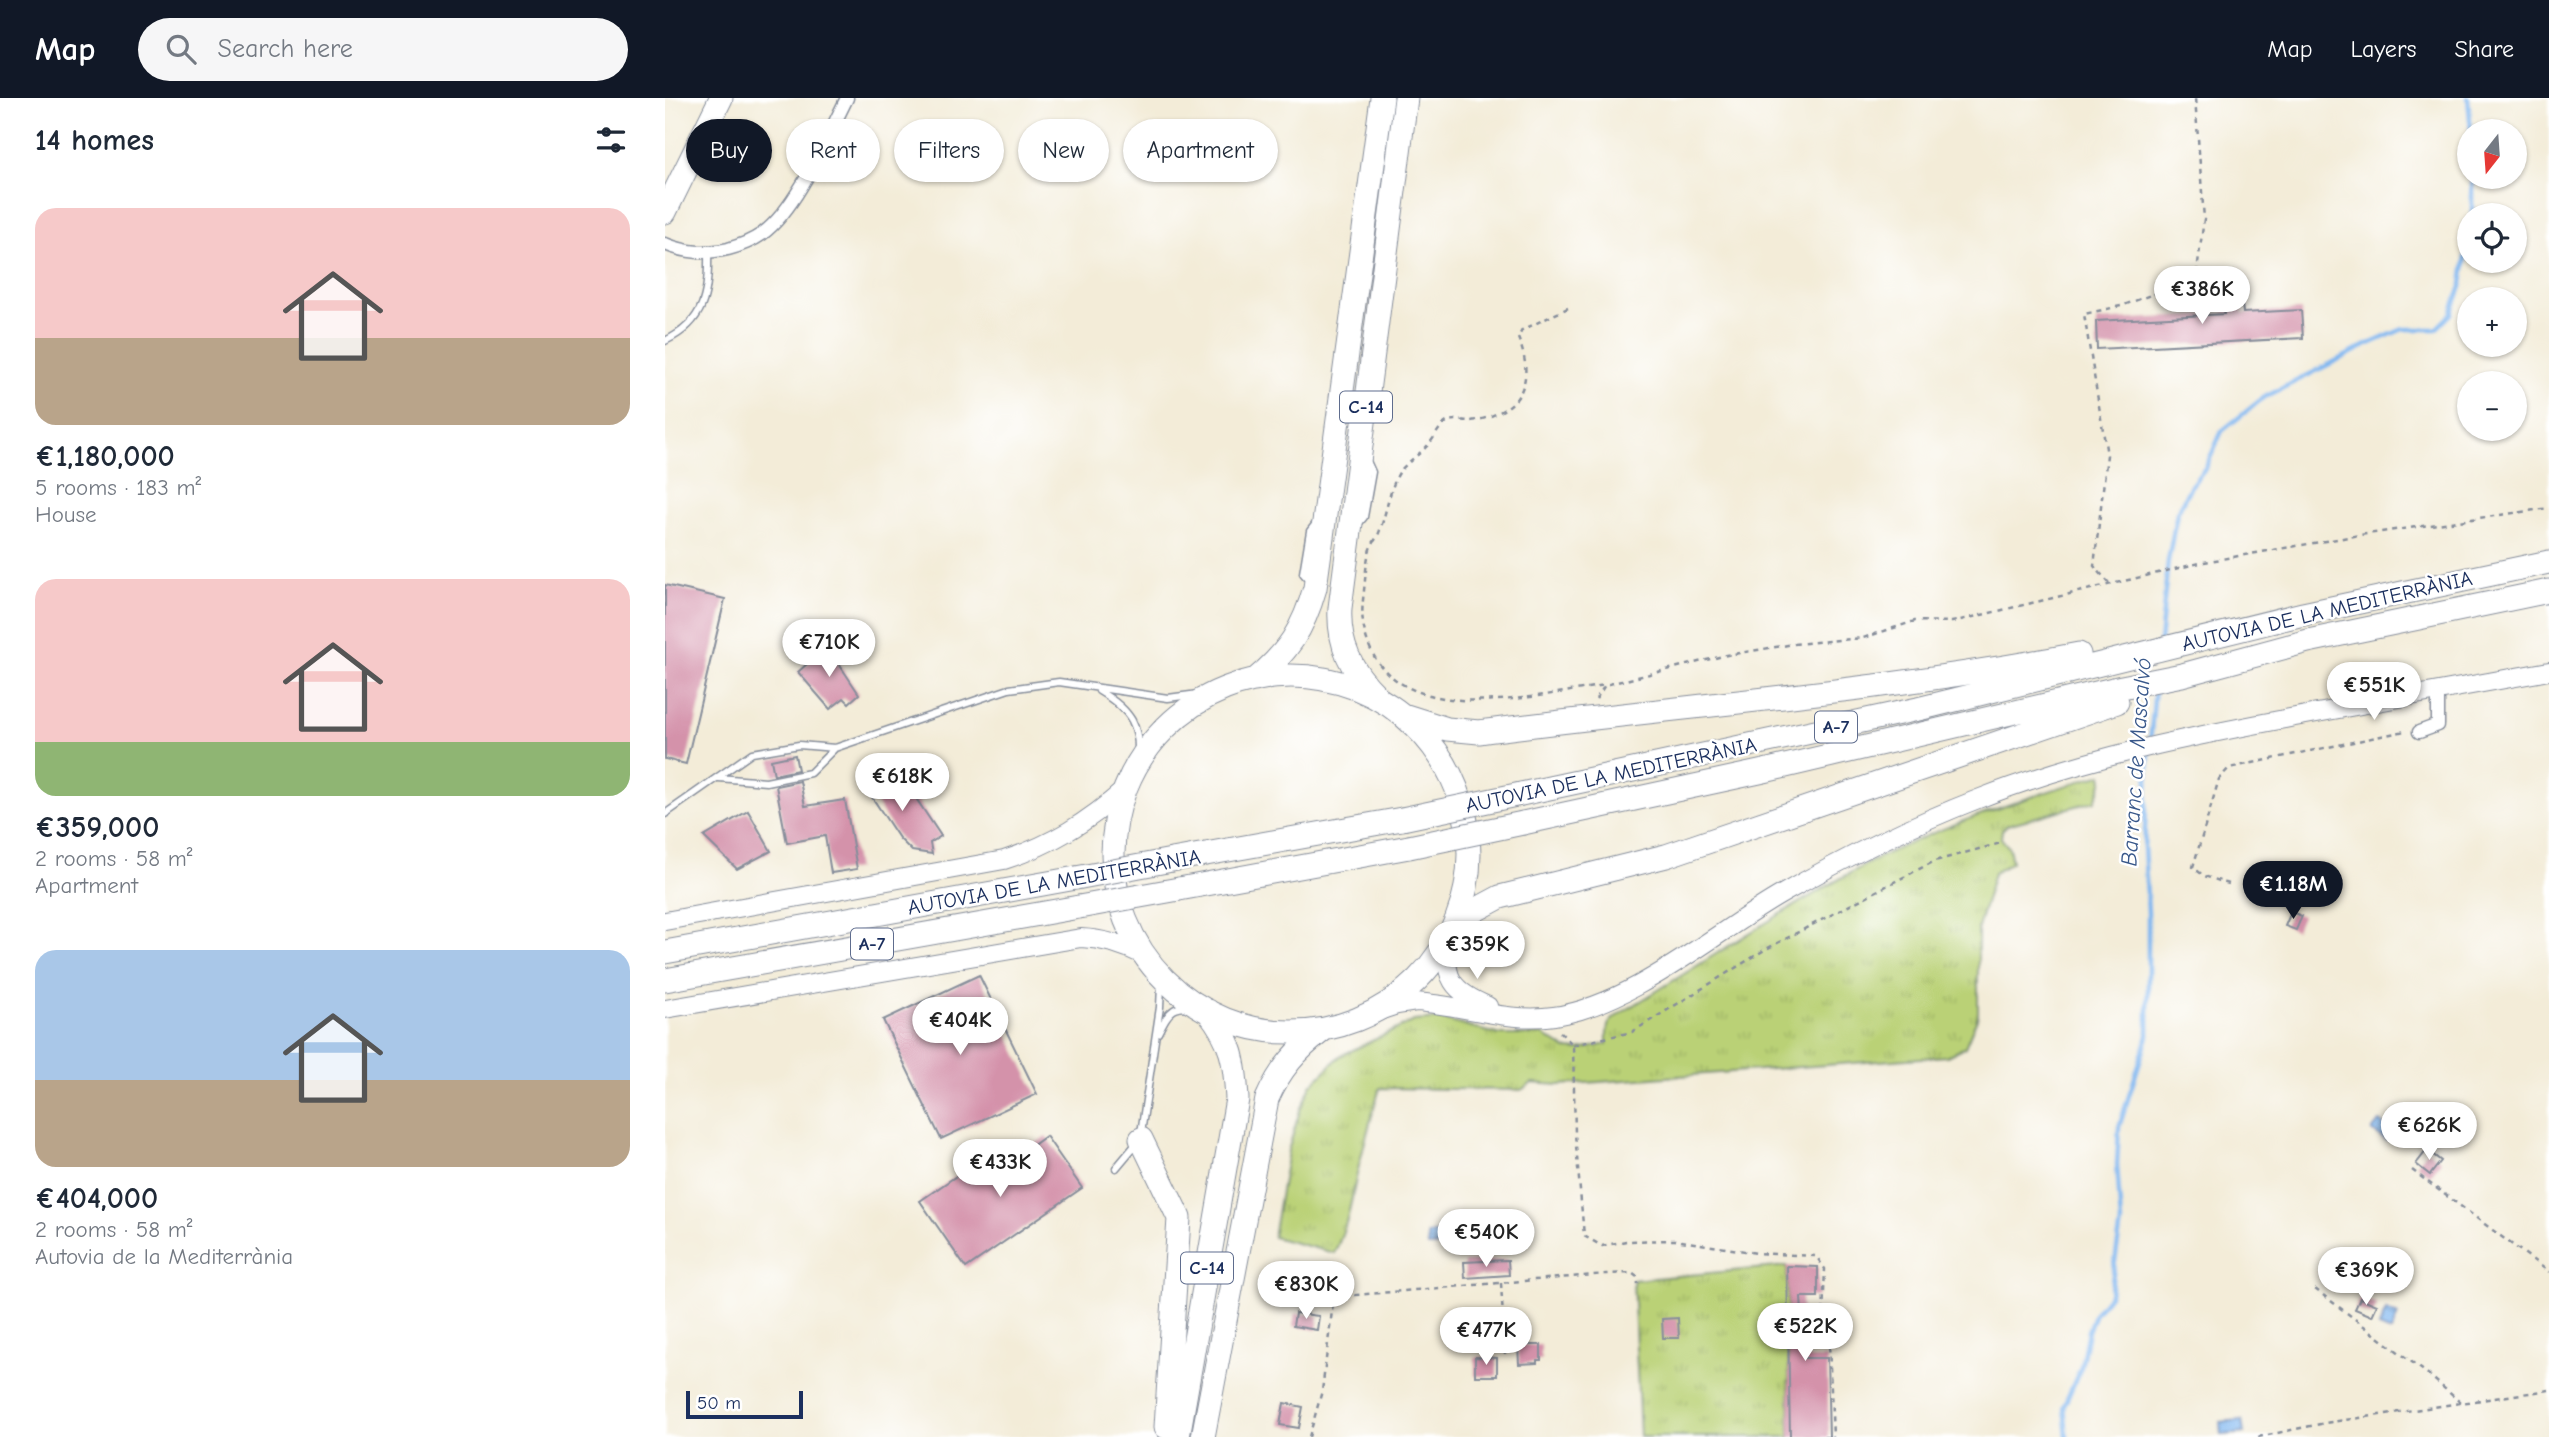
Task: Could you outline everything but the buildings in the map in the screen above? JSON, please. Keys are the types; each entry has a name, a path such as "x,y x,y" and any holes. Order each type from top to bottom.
{"highway":[{"path":"669,203 721,98"},
{"name":"C-14","path":"1255,680 1293,642 1309,610 1315,589 1382,98"},
{"name":"C-14","path":"1205,1010 1236,1023 1265,1030 1295,1032 1325,1029 1373,1013 1396,999 1434,961 1451,934 1464,900 1469,871 1469,842 1465,813 1455,785 1424,735 1371,690 1351,664 1341,639 1340,608 1406,98"},
{"name":"AUTOVIA DE LA MEDITERRÀNIA","path":"665,952 1402,819 1892,714 2160,647 2549,562"},
{"name":"AUTOVIA DE LA MEDITERRÀNIA","path":"665,980 1409,847 2120,694 2308,641 2549,592"},
{"path":"1393,709 1447,729 1479,732 1825,692 2018,666 2102,650 2160,647"},
{"name":"C-14","path":"1178,1437 1237,1099 1235,1072 1231,1047 1220,1026 1205,1010 1169,984 1150,962 1122,911 1115,875 1114,838 1125,789 1153,742 1173,721 1196,704 1221,691 1255,680 1300,677 1322,679 1365,692 1393,709"},
{"path":"1451,934 1472,912 1500,897 1666,856 2120,694"},
{"name":"C-14","path":"1203,1437 1267,1100 1275,1081 1290,1059 1301,1046 1325,1029"},
{"path":"1141,1139 1179,1218 1165,1437"}],"street":[{"path":"665,244 680,250 708,253 750,241 763,234 796,194 847,98"},
{"path":"1373,1013 1416,1002 1510,1016 1554,1016 1591,1007 1646,981 1781,894 1895,835 1977,799 2100,758 2192,736 2549,671"},
{"path":"2415,731 2438,725 2438,691"},
{"path":"665,921 1004,860 1043,846 1076,829 1125,789"},
{"path":"1451,934 1447,971 1458,990 1468,998 1510,1016"},
{"path":"665,1009 1081,937 1109,942 1150,962"}],"lane":[{"path":"665,341 688,327 698,314 707,294 708,253"},
{"path":"665,814 752,753 799,745 835,748 1009,689 1059,682 1168,698 1221,691"},
{"path":"1094,688 1119,703 1129,714 1139,740 1137,765"},
{"path":"717,778 766,782 810,773 835,748"},
{"path":"1116,1168 1141,1139 1161,986 1150,962"},
{"path":"1154,1041 1171,1011 1178,1006 1205,1010"}],"path":[{"path":"2109,583 2094,566 2107,455 2084,314 2121,306 2196,278 2204,219 2195,98"},
{"path":"1568,308 1523,330 1518,338 1525,360 1526,377 1518,396 1508,407 1484,419 1450,421 1442,426 1429,444 1399,472 1379,533 1371,548 1363,603 1363,623 1370,646 1392,676 1413,689 1440,699 1495,701 1605,685 1727,655 1794,644 1863,638 1915,621 1952,622 2204,562 2360,535 2549,508"},
{"path":"1584,719 1605,685"},
{"path":"2229,884 2204,876 2193,867 2219,779 2229,768 2415,731"},
{"path":"1573,1045 1632,1032 1766,949 1894,882 1935,862 2001,843"},
{"path":"1554,1016 1560,1032 1573,1045 1576,1147 1584,1237 1602,1246 1626,1241 1675,1240 1757,1253 1816,1256 1825,1269 1823,1316 1829,1343 1833,1437"},
{"path":"2412,1170 2549,1272"},
{"path":"1309,1437 1322,1391 1333,1303 1344,1296 1632,1273 1637,1277 1637,1284"},
{"path":"1501,1283 1505,1354"},
{"path":"2315,1289 2419,1367 2461,1403"},
{"path":"2257,1437 2325,1423 2549,1390"}],"green space":[{"path":"2102,774 2103,781 2095,801 2007,825 2002,830 2001,838 2009,848 2012,862 1994,873 1978,928 1978,1016 1965,1047 1947,1056 1559,1085 1532,1083 1521,1090 1380,1088 1345,1224 1334,1253 1273,1237 1288,1151 1300,1110 1311,1085 1340,1056 1414,1021 1439,1019 1501,1035 1543,1035 1566,1049 1579,1050 1607,1044 1608,1026 1621,1013 1771,919 1863,866 1950,826"},
{"path":"1787,1266 1790,1437 1640,1437 1633,1280"}],"water":[{"path":"2379,1122 2393,1132 2387,1141 2372,1131"},
{"path":"1454,1233 1454,1246 1428,1246 1427,1234"},
{"path":"2386,1310 2398,1315 2391,1332 2379,1327"},
{"path":"2242,1420 2244,1433 2221,1435 2220,1422"}],"waterway":[{"name":"Barranc de Mascalvó","path":"2468,98 2470,119"},
{"name":"Barranc de Mascalvó","path":"2472,189 2472,203"},
{"name":"Barranc de Mascalvó","path":"2160,642 2168,561 2177,513 2190,487 2206,467 2222,431 2263,398 2369,344 2403,329 2436,329 2451,314 2464,273"},
{"name":"Barranc de Mascalvó","path":"2150,743 2155,689"},
{"name":"Barranc de Mascalvó","path":"2067,1437 2064,1406 2081,1367 2088,1331 2095,1313 2110,1294 2121,1223 2117,1164 2119,1127 2148,1036 2148,912 2144,847 2149,752"}]}
